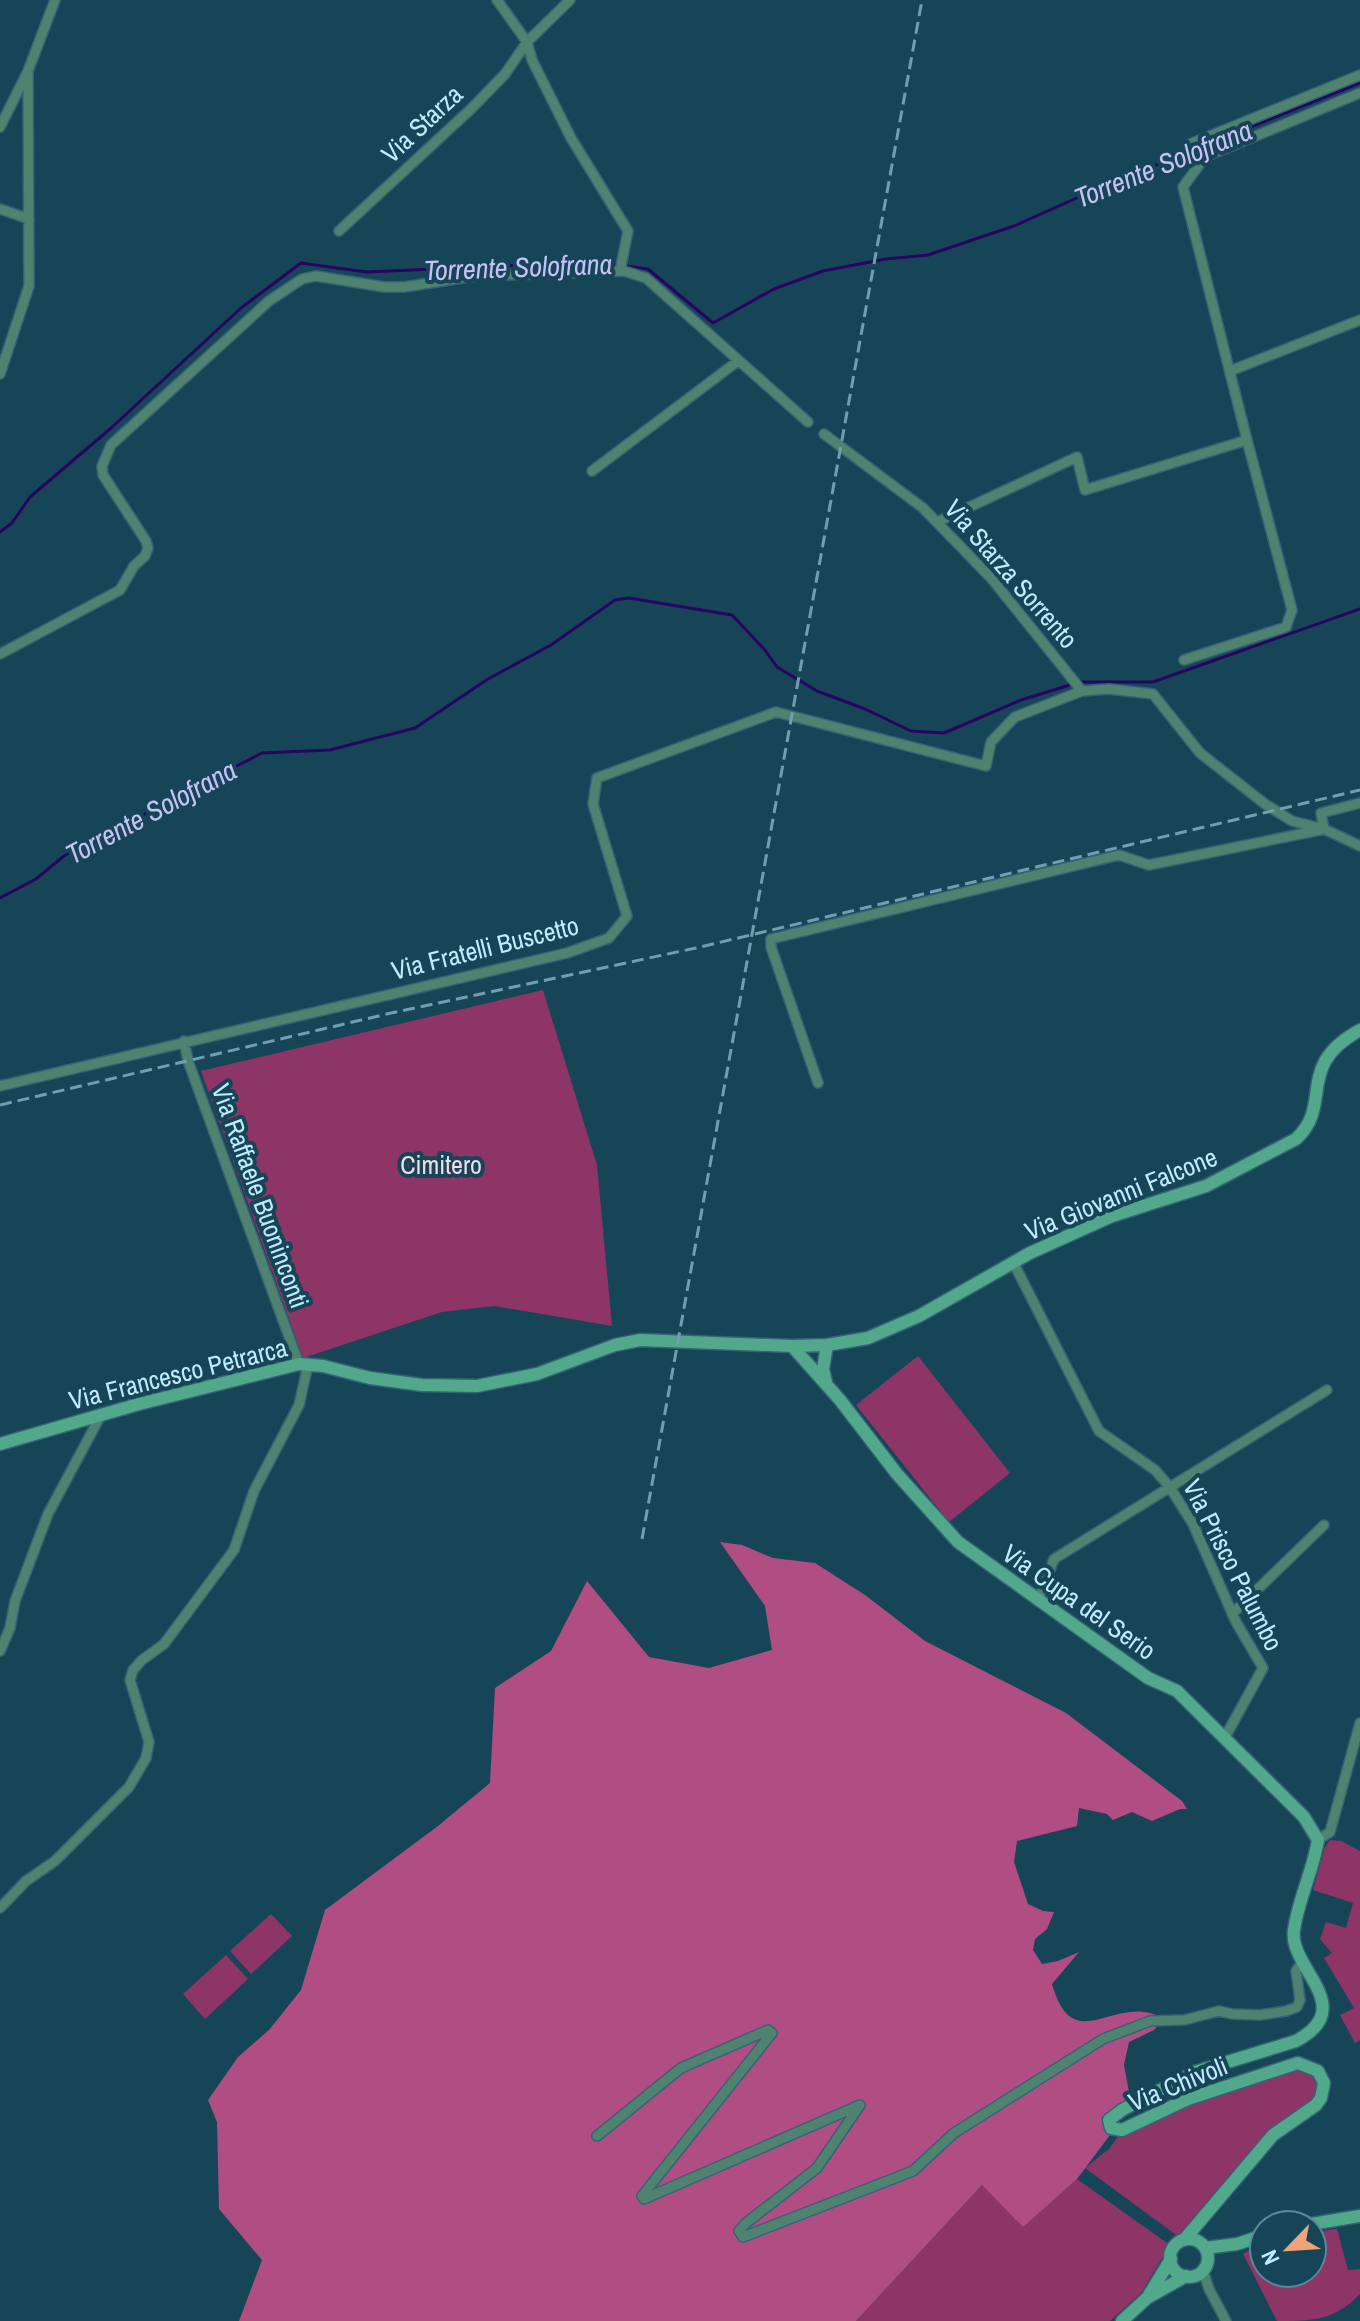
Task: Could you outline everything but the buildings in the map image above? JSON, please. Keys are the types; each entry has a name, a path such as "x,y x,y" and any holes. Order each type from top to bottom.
{"main road":[{"name":"Via Giovanni Falcone","path":"792,1346 827,1345 868,1338 904,1324 1013,1262 1112,1216 1206,1186 1296,1139 1311,1118 1317,1080 1324,1060 1336,1044 1360,1030"},
{"name":"Via Francesco Petrarca","path":"0,1444 303,1364 409,1384 464,1386 537,1374 615,1345 640,1340 792,1346"},
{"path":"827,1345 823,1369 827,1385"},
{"name":"Via Cupa del Serio","path":"792,1346 897,1474 958,1542 1148,1678 1177,1691 1304,1817 1318,1840"},
{"name":"Via Chivoli","path":"1211,2207 1273,2135 1316,2105 1324,2091 1318,2071 1305,2064 1281,2067 1188,2099 1122,2130 1111,2128 1109,2120 1177,2079 1296,2041 1312,2031 1322,2015 1323,1999 1317,1982 1297,1949 1293,1932 1318,1840"},
{"path":"1147,2298 1171,2259 1174,2247 1184,2240 1211,2207"},
{"path":"1198,2272 1211,2207"},
{"path":"1328,2221 1360,2216"},
{"path":"1184,2240 1193,2240 1203,2246 1248,2240"},
{"path":"1122,2321 1147,2298 1198,2272 1237,2244"},
{"path":"1171,2259 1174,2268 1198,2272"}],"street":[{"path":"0,127 28,71 55,0"},
{"path":"497,0 527,42 532,60 571,138 628,231 621,266"},
{"name":"Via Starza","path":"339,231 472,108 505,74 527,42 570,0"},
{"path":"0,374 29,286 28,71"},
{"path":"1190,144 1360,75"},
{"path":"1184,660 1286,627 1292,610 1183,187 1205,157 1360,93"},
{"path":"0,209 29,219"},
{"path":"0,654 126,584 134,566 145,556 148,548 103,475 102,466 111,445 290,285 316,276 384,287 404,287 475,276 621,266 646,278 808,422"},
{"path":"1230,371 1360,320"},
{"path":"592,471 738,361"},
{"name":"Via Starza Sorrento","path":"824,434 923,508 991,578 1077,685"},
{"path":"937,522 1077,457 1085,490 1247,440"},
{"name":"Via Fratelli Buscetto","path":"0,1086 567,953 609,938 627,916 593,804 597,778 776,712 986,766 991,742 1015,717 1077,685 1153,694 1200,753 1265,804 1292,821 1324,829 1360,846"},
{"path":"818,1083 771,947 771,939 1119,855 1149,865 1324,829 1321,813 1360,803"},
{"name":"Via Raffaele Buoninconti","path":"184,1041 188,1061 303,1364"},
{"name":"Via Prisco Palumbo","path":"1013,1262 1099,1431 1155,1470 1193,1524 1232,1614 1263,1668 1224,1739"},
{"path":"0,1908 26,1881 55,1861 129,1787 149,1742 130,1680 133,1670 164,1644 234,1550 254,1491 299,1405 303,1364"},
{"path":"1038,1601 1054,1559 1327,1390"},
{"path":"0,1651 48,1514 101,1415"},
{"path":"1232,1614 1324,1525"},
{"path":"1318,1840 1330,1832 1360,1723"},
{"path":"597,2136 681,2068 768,2030 772,2033 642,2196 644,2199 860,2105 817,2168 746,2223 739,2231 743,2237 913,2171 954,2133 1103,2039 1150,2021 1184,2020 1219,2011 1260,2015 1297,2007 1300,2000 1296,1971 1303,1961"},
{"path":"1198,2272 1226,2321"}],"green space":[{"name":"Cimitero","path":"543,990 597,1165 612,1326 494,1306 442,1312 303,1358 201,1071"},
{"path":"918,1356 1010,1473 949,1522 856,1405"},
{"path":"1330,1840 1341,1841 1360,1851 1360,2040 1355,2043 1340,2015 1354,2008 1324,1958 1332,1953 1320,1939 1326,1922 1346,1928 1353,1903 1313,1890 1325,1847"},
{"path":"271,1914 292,1936 251,1974 230,1951"},
{"path":"226,1955 248,1979 205,2019 183,1994"},
{"path":"1298,2069 1310,2072 1319,2088 1317,2096 1179,2237 1085,2168 1109,2149 1119,2135 1174,2111"},
{"path":"1077,2179 1170,2245 1141,2293 1110,2321 856,2321 982,2185 1023,2226"},
{"path":"1337,2229 1348,2270 1360,2269 1360,2294 1341,2310 1322,2318 1277,2321 1261,2289 1328,2289 1328,2230"}],"shaded area":[{"path":"720,1542 742,1545 773,1558 815,1563 865,1595 925,1641 1066,1713 1182,1801 1187,1809 1152,1821 1132,1812 1113,1820 1107,1814 1079,1808 1077,1826 1017,1841 1014,1862 1028,1904 1054,1912 1047,1929 1035,1939 1033,1950 1042,1964 1079,1952 1052,1984 1061,2006 1072,2018 1084,2021 1129,2012 1146,2012 1164,2019 1154,2030 1129,2042 1124,2065 1131,2103 1107,2120 1113,2131 1077,2179 1023,2227 982,2185 856,2321 239,2321 262,2260 219,2209 217,2122 208,2100 238,2057 269,2030 301,1990 325,1910 490,1783 495,1688 551,1651 587,1581 649,1657 709,1668 772,1650 765,1606"}],"waterway":[{"name":"Torrente Solofrana","path":"0,532 12,523 30,497 110,429 241,308 301,263 366,272 596,262 648,269 713,323 774,289 823,271 928,255 1014,226 1099,188 1360,83"},
{"name":"Torrente Solofrana","path":"0,898 36,879 90,840 113,838 146,813 262,753 330,750 415,728 488,679 551,645 615,600 629,598 732,615 777,667 817,691 911,731 944,733 1021,700 1073,684"},
{"name":"Torrente Solofrana","path":"1080,682 1153,682 1360,609"}],"railway":[{"path":"642,1539 922,0"},
{"path":"0,1105 391,1013 696,948 1360,790"}]}
